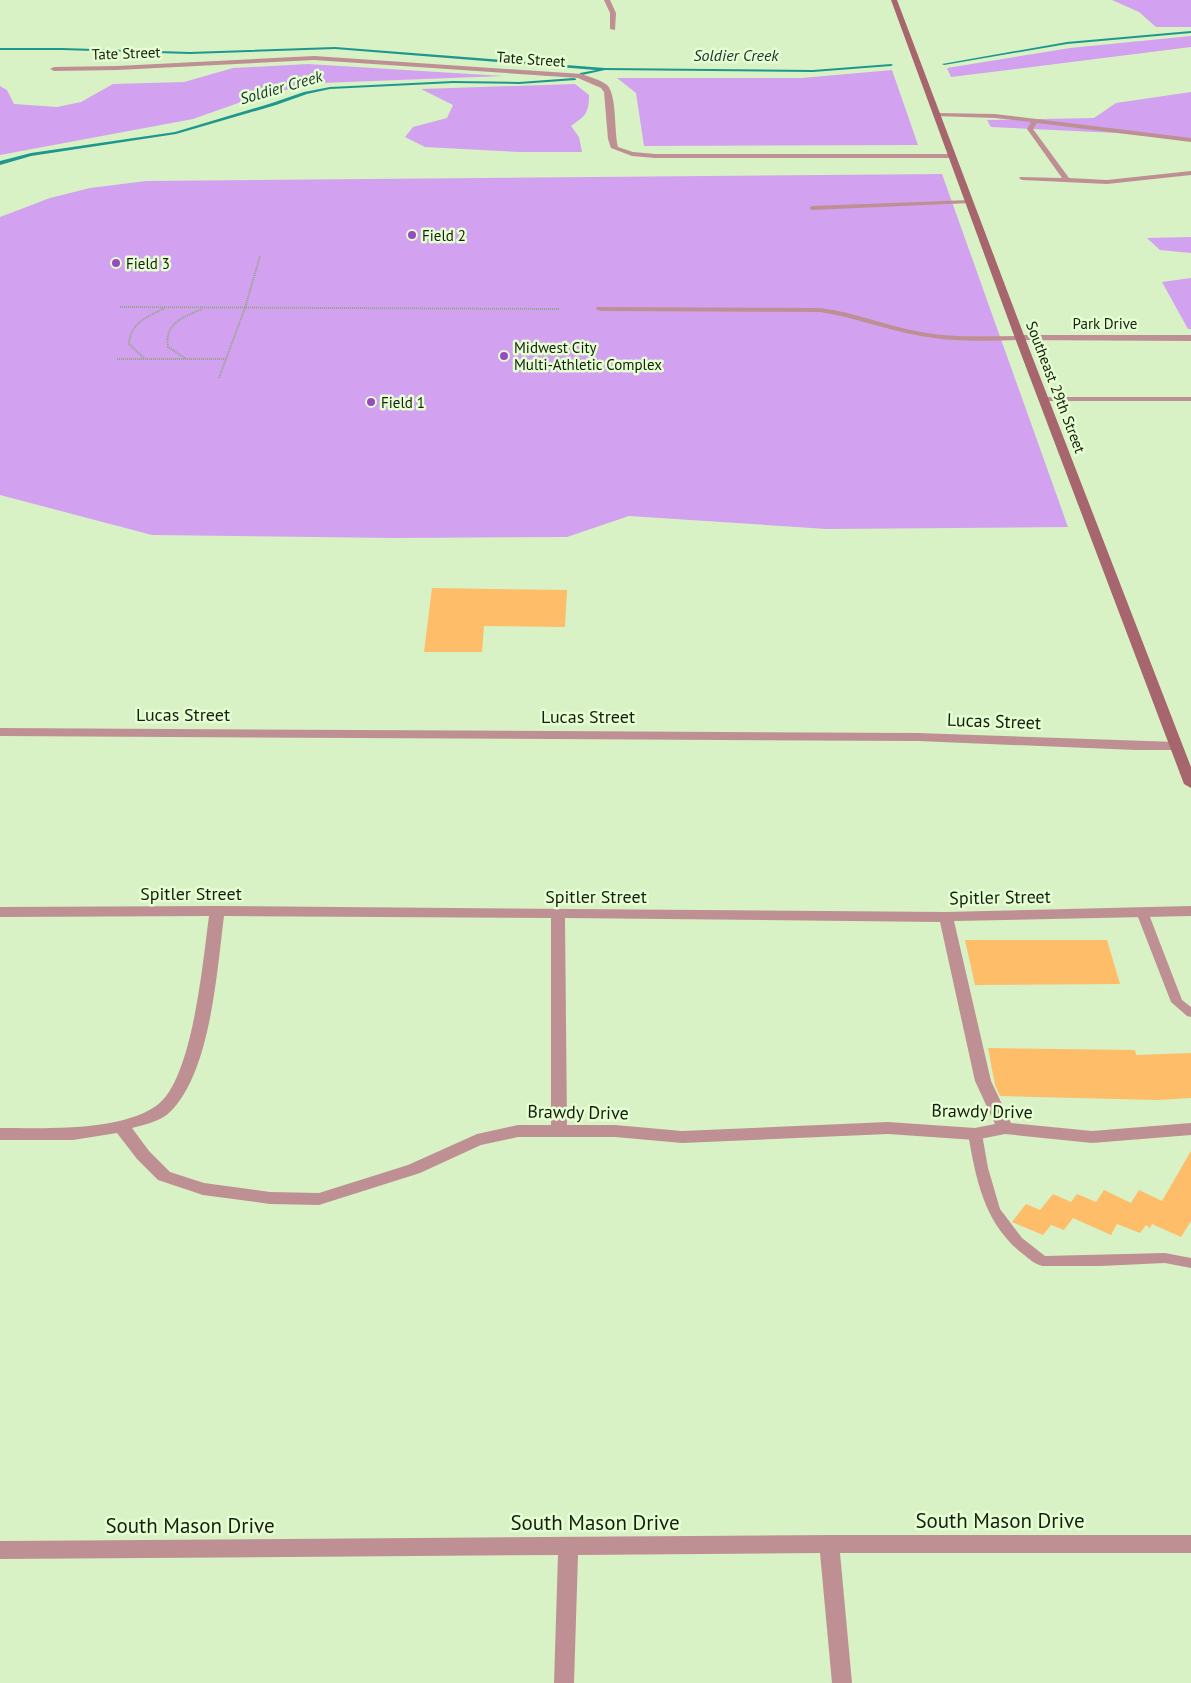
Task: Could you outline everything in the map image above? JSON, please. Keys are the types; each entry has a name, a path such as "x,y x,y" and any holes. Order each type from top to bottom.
{"main road":[{"name":"Southeast 29th Street","path":"894,0 1020,338 1191,784"}],"street":[{"path":"607,0 613,13 613,29"},
{"name":"Tate Street","path":"54,69 117,68 314,58 579,76 604,86 608,92 612,139 616,148 632,154 655,156 952,156"},
{"name":"Park Drive","path":"1020,338 1191,338"},
{"name":"Lucas Street","path":"0,732 908,737 1176,746"},
{"name":"Spitler Street","path":"0,912 946,917 1191,911"},
{"path":"0,1134 73,1134 121,1126 163,1109 181,1085 200,1029 217,912"},
{"path":"558,914 559,1130"},
{"path":"946,917 983,1081 1004,1128"},
{"name":"Brawdy Drive","path":"121,1126 143,1155 164,1176 203,1189 279,1198 319,1199 414,1169 477,1140 518,1131 615,1131 682,1137 888,1128 974,1134 1004,1128 1092,1137 1191,1129"},
{"path":"829,1544 842,1683"},
{"name":"South Mason Drive","path":"0,1550 829,1544 1191,1544"},
{"path":"564,1683 568,1546"}],"lane":[{"path":"937,115 995,116 1191,140"},
{"path":"1036,121 1030,129 1068,181"},
{"path":"1022,178 1107,182 1191,173"},
{"path":"812,208 970,202"},
{"path":"600,309 820,310 840,312 921,334 962,338 1020,338"},
{"path":"1043,398 1191,399"},
{"path":"1142,912 1177,1002 1191,1013"},
{"path":"974,1134 981,1168 994,1210 1016,1242 1042,1261 1165,1258 1191,1263"}],"path":[{"path":"219,378 245,308 260,256"},
{"path":"120,307 560,309"},
{"path":"145,359 129,344 130,330 136,324 166,308"},
{"path":"187,359 168,347 166,339 168,331 172,325 182,318 205,308"},
{"path":"117,359 226,359"}],"shaded area":[{"path":"1112,0 1191,0 1191,27 1156,27 1139,12"},
{"path":"1191,36 1191,47 951,77 947,68 1070,48"},
{"path":"308,64 503,76 321,83 264,94 193,119 0,155 0,86 7,90 14,104 57,107 81,102 113,84 184,82 233,68"},
{"path":"892,70 918,145 644,146 636,93 617,78 802,78"},
{"path":"575,84 589,95 587,111 580,120 571,126 579,137 582,152 519,152 425,147 405,137 413,127 447,118 453,105 421,89"},
{"path":"1191,92 1191,140 1117,133 991,127 987,120 1094,118 1116,103"},
{"name":"Midwest City Multi-Athletic Complex","path":"942,174 1068,527 827,529 629,516 567,537 395,538 152,535 0,495 0,217 50,198 90,188 146,181"},
{"path":"1191,237 1191,253 1160,250 1147,238"},
{"path":"1191,278 1191,329 1188,329 1162,282"}],"building":[{"path":"432,588 567,590 565,627 484,626 482,652 424,652"},
{"path":"965,940 1107,940 1120,984 975,985"},
{"path":"988,1048 1135,1050 1136,1055 1191,1053 1191,1098 1158,1100 1000,1096 995,1085"},
{"path":"1191,1151 1191,1221 1181,1237 1152,1224 1150,1228 1146,1225 1140,1233 1117,1224 1111,1235 1073,1218 1064,1230 1051,1225 1043,1235 1012,1222 1026,1204 1040,1210 1053,1194 1071,1202 1077,1194 1096,1202 1104,1190 1131,1203 1139,1190 1162,1201"}],"waterway":[{"name":"Soldier Creek","path":"944,64 1067,43 1191,32"},
{"path":"0,49 190,53 335,48 605,69"},
{"name":"Soldier Creek","path":"605,69 813,71 891,65"},
{"name":"Soldier Creek","path":"582,74 605,69"},
{"name":"Soldier Creek","path":"0,163 31,155 176,133 306,93 330,88 453,82 519,83 574,79"}],"place":[{"name":"Field 2","path":"412,235"},
{"name":"Field 3","path":"116,263"},
{"name":"Midwest City Multi-Athletic Complex","path":"504,356"},
{"name":"Field 1","path":"371,402"}]}
